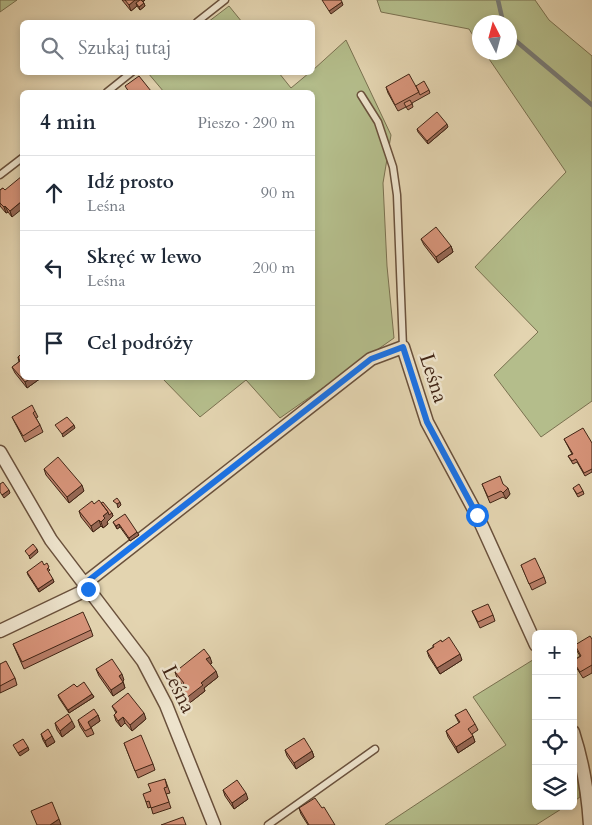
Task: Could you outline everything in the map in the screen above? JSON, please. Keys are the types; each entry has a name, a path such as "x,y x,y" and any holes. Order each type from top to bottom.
{"street":[{"name":"Leśna","path":"86,587 371,359 403,347 427,422 477,515 532,637"},
{"name":"Leśna","path":"0,452 51,540 143,661 166,705 214,825"},
{"path":"0,631 86,587"},
{"path":"577,744 584,773 590,825"}],"lane":[{"path":"199,20 226,0"},
{"path":"110,90 128,75"},
{"path":"362,95 378,122 393,167 397,195 403,347"},
{"path":"0,175 20,160"},
{"path":"268,825 374,749"}],"green space":[{"path":"0,0 17,0 0,12"},
{"path":"377,0 535,0 549,20 592,56 592,401 541,437 494,375 538,332 475,267 566,172 490,60 517,60 517,15 472,15 472,34 469,29 381,12"},
{"path":"229,6 240,20 211,20"},
{"path":"346,40 391,135 383,183 387,266 394,338 280,418 246,380 315,380 315,90 162,90 150,75 281,75 291,88 307,75 315,75 315,68"},
{"path":"164,380 246,380 200,417"},
{"path":"532,660 532,810 560,810 536,825 385,825 506,745 473,697"},
{"path":"577,765 580,797 577,799"}],"building":[{"path":"125,0 135,0 129,5"},
{"path":"140,0 144,3 139,7 136,3"},
{"path":"322,0 341,0 342,2 329,11"},
{"path":"409,74 419,92 395,105 386,87"},
{"path":"139,76 150,90 128,90 125,86"},
{"path":"424,81 429,90 420,95 416,86"},
{"path":"410,100 412,104 406,107 404,103"},
{"path":"437,112 447,124 427,141 417,129"},
{"path":"20,178 20,203 10,211 0,203 0,190 3,188 5,190"},
{"path":"436,227 451,246 436,257 421,239"},
{"path":"20,361 20,376 12,367"},
{"path":"32,405 35,411 33,413 40,425 23,436 12,417"},
{"path":"67,417 74,425 62,434 55,425"},
{"path":"583,428 592,443 592,469 584,473 576,459 572,461 568,456 573,454 564,439"},
{"path":"58,457 82,485 67,497 44,469"},
{"path":"500,476 503,484 508,488 503,493 501,491 488,497 482,484"},
{"path":"3,482 9,490 2,495 0,484"},
{"path":"579,484 583,491 577,494 573,488"},
{"path":"117,498 120,502 117,504 113,501"},
{"path":"99,500 108,512 103,516 105,518 101,522 99,520 91,526 79,511 92,501 94,504"},
{"path":"103,502 112,513 109,515 101,503"},
{"path":"125,514 137,532 129,538 119,524 116,526 113,522"},
{"path":"33,544 37,549 29,556 25,551"},
{"path":"535,558 544,577 529,584 521,565"},
{"path":"42,561 44,565 47,563 49,567 47,569 53,579 38,589 27,572"},
{"path":"488,604 493,615 478,622 472,611"},
{"path":"83,612 91,630 22,662 13,644"},
{"path":"590,636 592,639 592,665 580,672 577,667 577,658 581,656 577,649 577,644"},
{"path":"449,637 460,654 437,668 427,651 434,647 433,645"},
{"path":"204,649 210,657 206,659 216,671 201,683 203,685 185,699 177,688 184,683 175,672"},
{"path":"112,659 122,674 119,676 123,682 111,690 96,669"},
{"path":"6,661 15,678 0,686 0,664"},
{"path":"84,682 92,694 68,710 58,695 74,684 77,687"},
{"path":"128,693 144,713 130,725 123,717 118,721 114,715 117,712 112,706"},
{"path":"94,709 98,715 88,722 91,728 85,731 78,720"},
{"path":"466,709 475,724 468,729 473,736 456,747 446,731 460,722 455,715"},
{"path":"68,714 72,721 60,731 55,723"},
{"path":"48,729 52,736 45,741 41,734"},
{"path":"141,735 153,764 135,771 124,743"},
{"path":"304,738 312,751 294,763 285,750"},
{"path":"23,739 28,747 18,753 13,745"},
{"path":"165,779 167,787 164,788 169,802 151,808 149,801 146,802 143,794 151,791 148,784"},
{"path":"237,780 246,793 232,803 223,790"},
{"path":"315,798 322,808 324,807 335,825 309,825 299,808"},
{"path":"52,802 59,819 50,825 37,825 31,811"},
{"path":"183,817 186,825 161,825"}],"waterway":[{"path":"498,0 501,15"},
{"path":"517,42 592,105"}],"route":[{"path":"88,589 84,584 371,359 403,347 427,422 477,515"}]}
